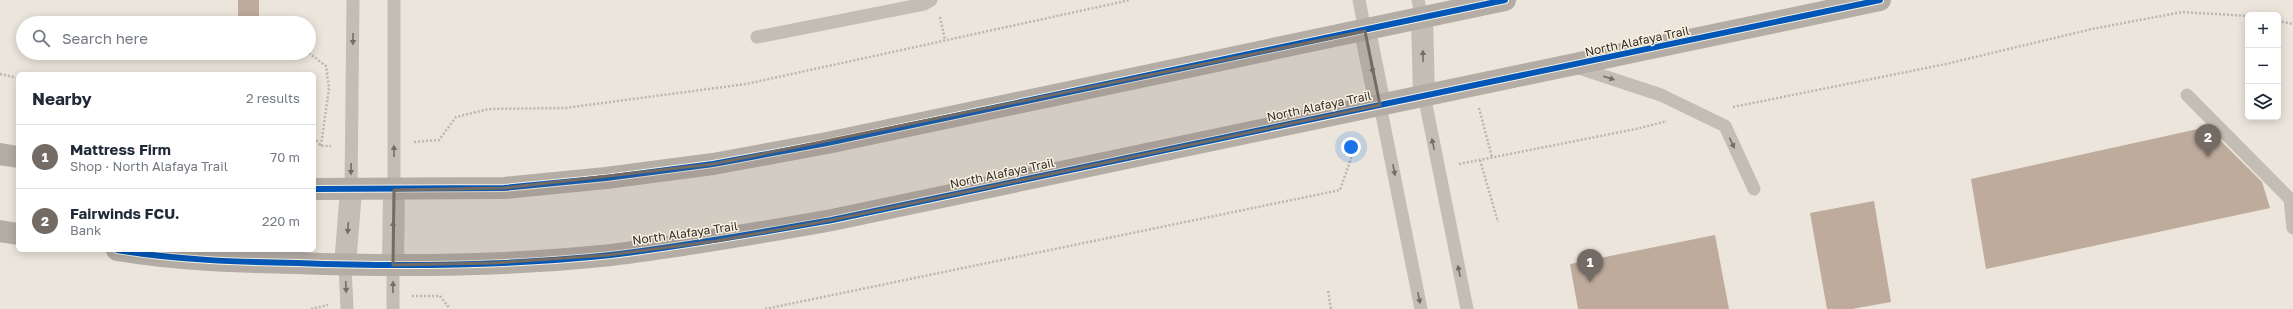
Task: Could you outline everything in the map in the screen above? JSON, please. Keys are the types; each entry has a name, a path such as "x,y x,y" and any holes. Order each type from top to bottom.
{"main road":[{"path":"316,189 394,190 504,188 606,178 713,164 842,139 1365,31 1420,9 1505,0"},
{"name":"North Alafaya Trail","path":"130,252 235,261 345,265 393,265 494,263 609,255 716,241 832,220 1424,95 1572,66 1880,0"},
{"path":"0,154 16,157"},
{"path":"0,232 16,234"}],"street":[{"path":"1420,9 1424,95"},
{"path":"1365,31 1380,105"},
{"path":"345,265 351,190"},
{"path":"393,265 394,190"}],"lane":[{"path":"351,190 353,0"},
{"path":"394,0 394,190"},
{"path":"757,37 924,4 931,0"},
{"path":"1359,0 1365,31"},
{"path":"1572,66 1661,96 1725,126 1754,189"},
{"path":"1424,95 1467,309"},
{"path":"2188,95 2290,199 2293,228"},
{"path":"1380,105 1421,309"},
{"path":"345,265 347,309"},
{"path":"393,265 393,309"}],"path":[{"path":"394,143 439,140 456,117 490,109 565,108 746,84 1130,0"},
{"path":"1458,172 1457,164 1636,129 1697,113 1946,64 2092,29 2182,12 2245,16"},
{"path":"2281,22 2293,24"},
{"path":"316,58 326,66 329,88 321,146"},
{"path":"0,74 16,78"},
{"path":"1479,108 1492,157"},
{"path":"316,140 321,146"},
{"path":"321,146 351,144"},
{"path":"765,309 1340,190 1354,150"},
{"path":"1480,160 1498,222"},
{"path":"1328,291 1331,309"}],"highlighted area":[{"path":"1365,31 1380,105 832,220 716,241 609,255 494,263 393,265 394,190 504,188 713,164"}],"building":[{"path":"238,0 259,0 259,16 238,16"},
{"path":"2207,127 2262,182 2270,208 1986,269 1971,179"},
{"path":"1874,201 1891,302 1852,309 1827,309 1810,213"},
{"path":"1715,235 1729,309 1578,309 1570,264"}],"cycle path":[{"path":"316,189 504,188 606,178 713,164 827,143 1505,0"},
{"path":"132,252 229,261 454,265 572,259 666,248 832,220 1880,0"}],"place":[{"name":"Fairwinds FCU.","path":"2208,157"},
{"name":"Mattress Firm","path":"1590,282"}]}
